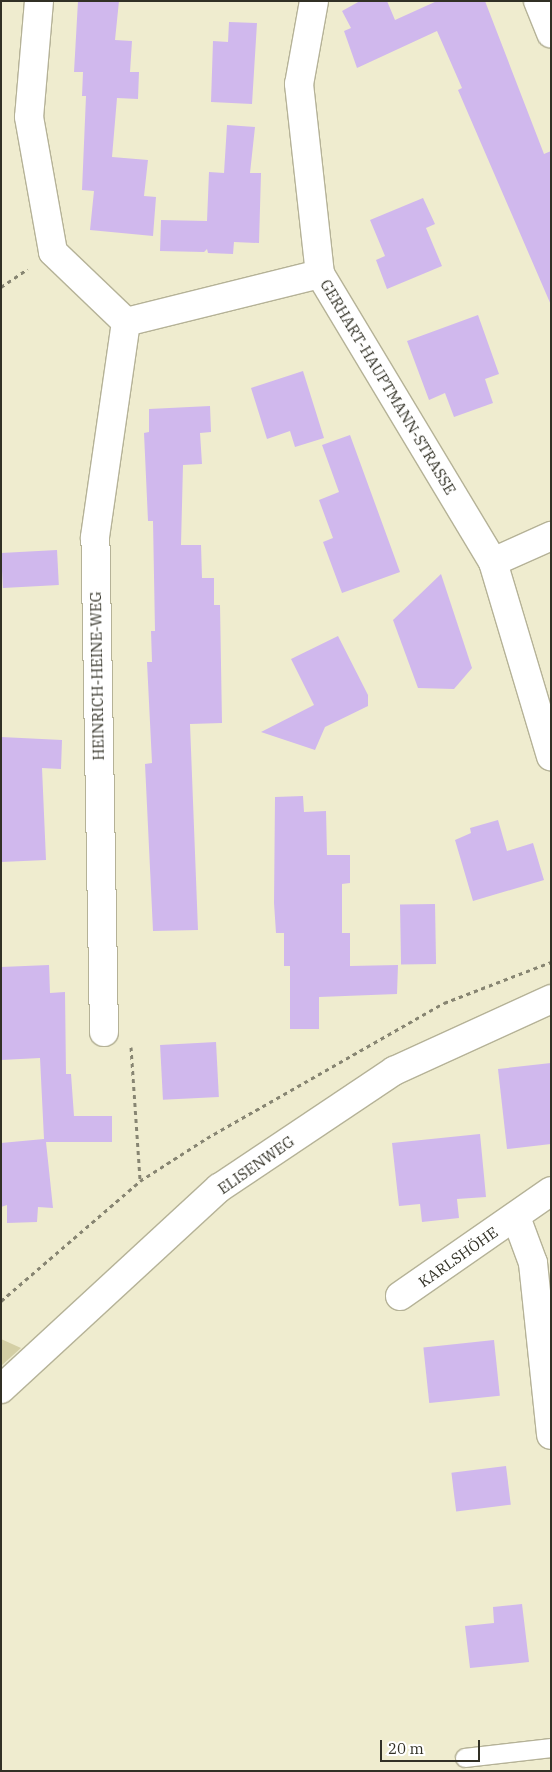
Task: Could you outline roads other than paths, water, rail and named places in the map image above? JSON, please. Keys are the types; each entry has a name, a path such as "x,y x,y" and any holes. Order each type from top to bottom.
{"street":[{"path":"39,1 29,117 53,252 126,322 320,274"},
{"name":"GERHART-HAUPTMANN-STRASSE","path":"314,1 299,84 320,274 493,562 551,757"},
{"path":"538,1 551,34"},
{"name":"HEINRICH-HEINE-WEG","path":"104,1032 95,537 126,322"},
{"path":"493,562 551,536"},
{"name":"ELISENWEG","path":"1,1389 220,1188 394,1071 551,999"},
{"name":"KARLSHÖHE","path":"400,1296 551,1191"},
{"path":"516,1217 533,1263 551,1435"}],"lane":[{"path":"465,1758 551,1748"}]}
